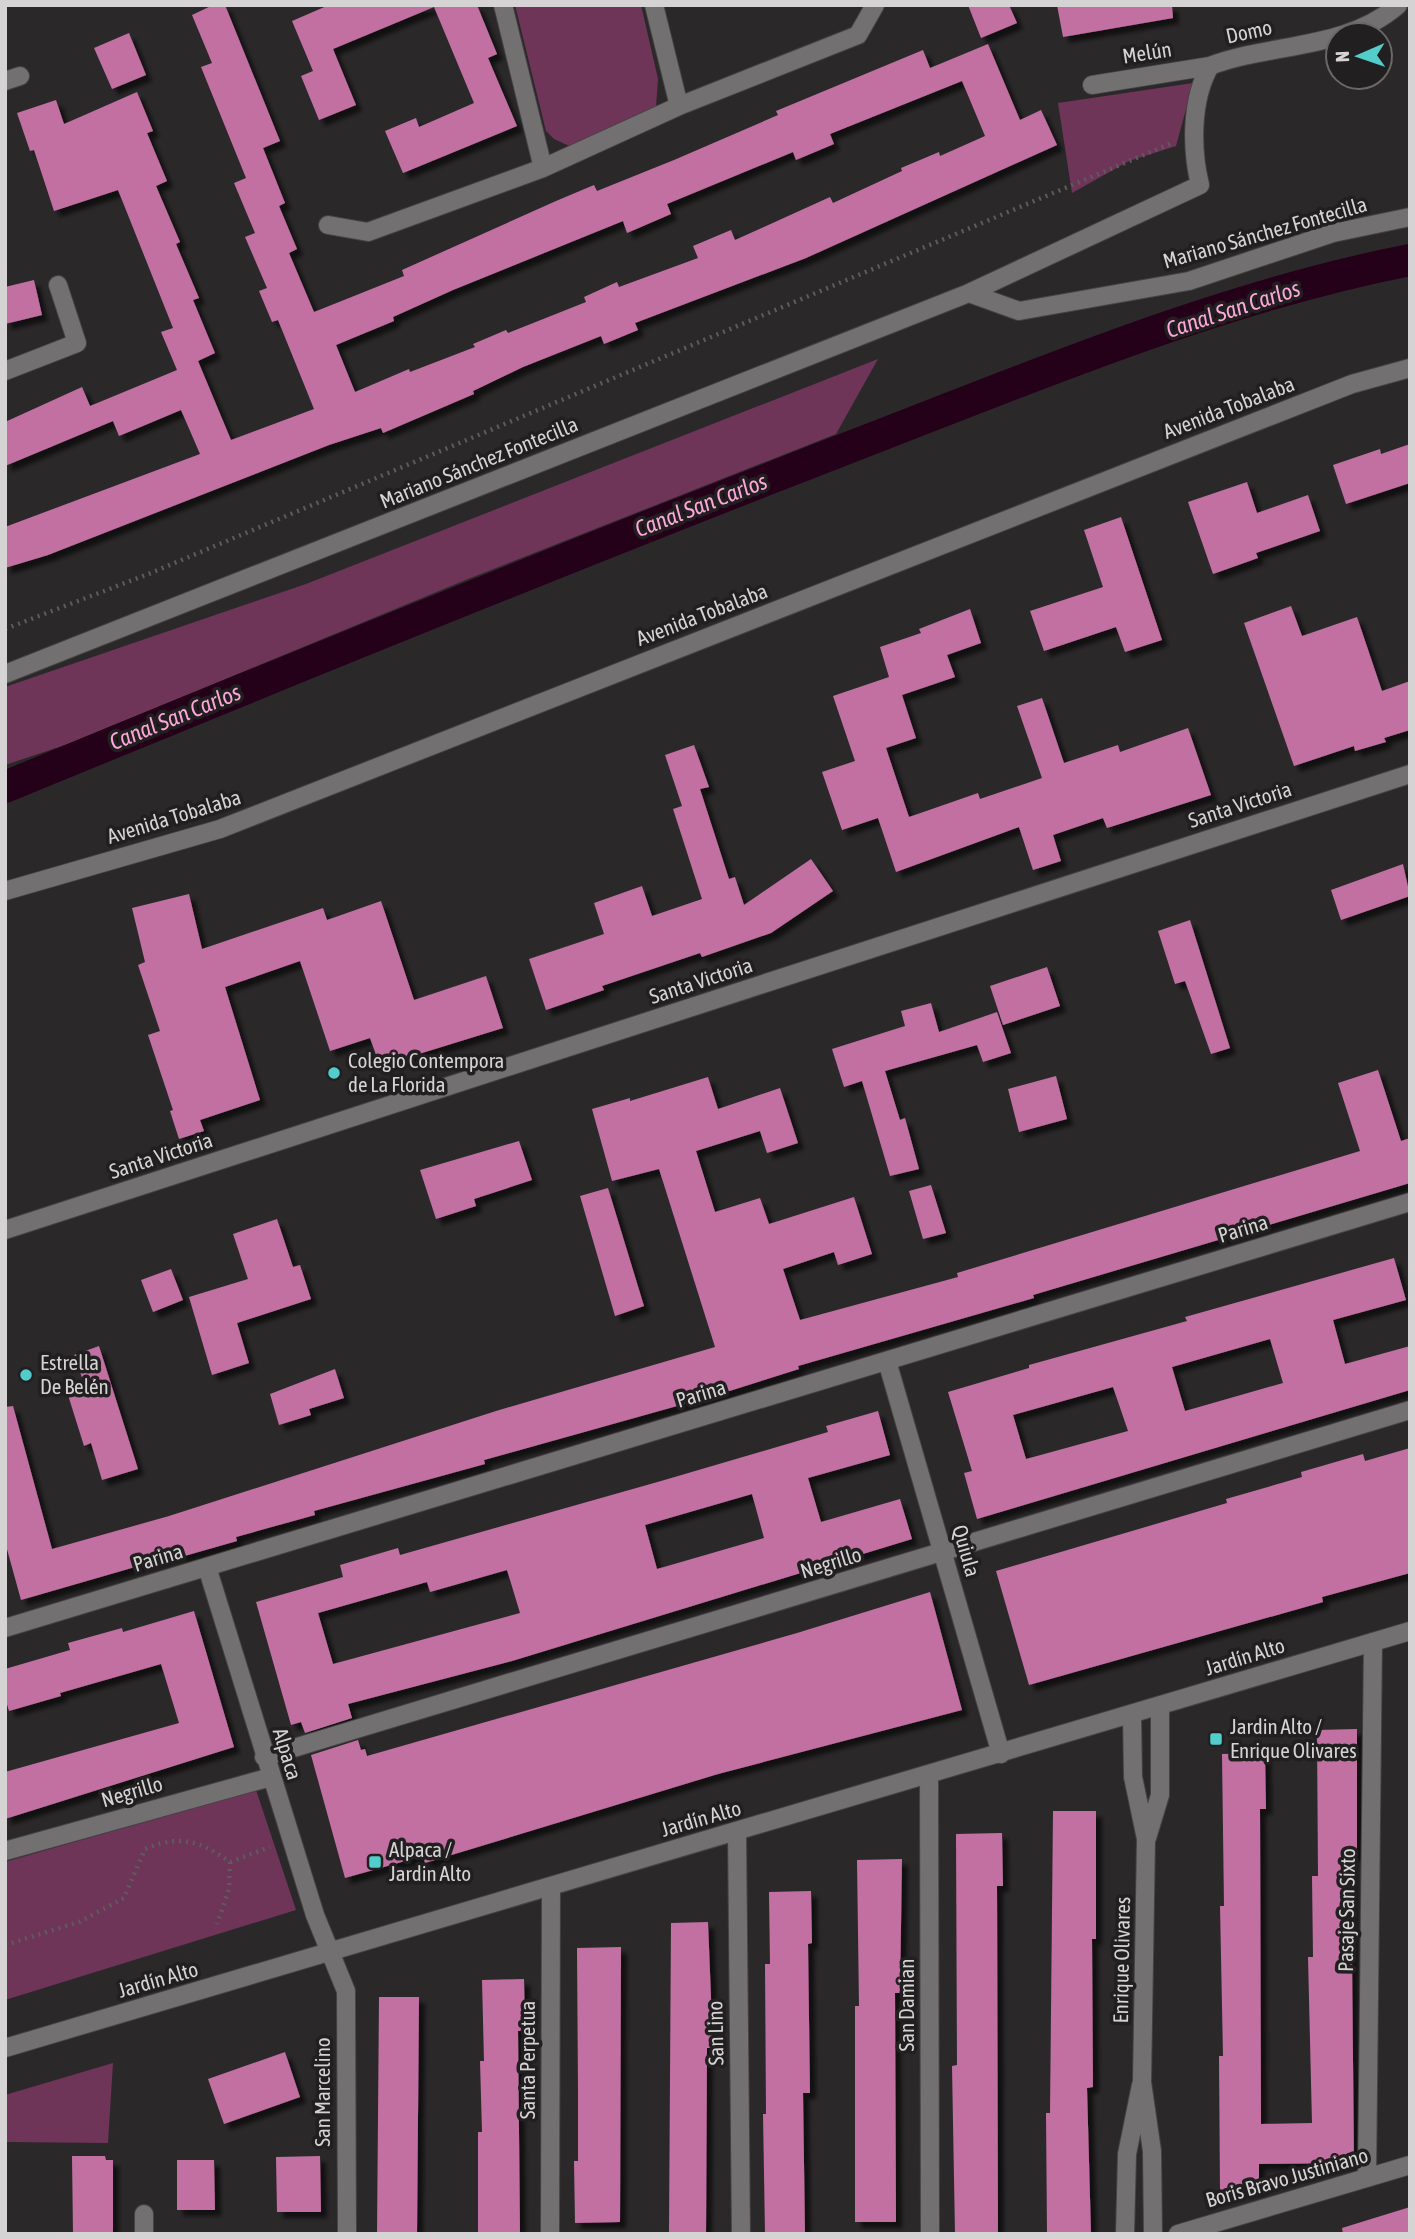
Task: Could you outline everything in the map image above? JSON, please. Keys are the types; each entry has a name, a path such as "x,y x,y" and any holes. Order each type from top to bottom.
{"street":[{"path":"503,5 543,168"},
{"path":"654,5 679,106"},
{"path":"328,225 368,232 543,168 679,106 858,35 875,5"},
{"name":"Domo","path":"1197,172 1195,134 1199,91 1210,65 1230,58 1303,45 1349,32 1372,22 1398,5"},
{"name":"Melún","path":"1092,85 1210,65"},
{"name":"Mariano Sánchez Fontecilla","path":"5,674 969,293 1200,185 1197,172"},
{"name":"Mariano Sánchez Fontecilla","path":"969,293 1019,311 1189,281 1333,233 1410,217"},
{"path":"5,371 77,343 58,285"},
{"name":"Avenida Tobalaba","path":"5,891 220,829 1339,389 1410,368"},
{"name":"Santa Victoria","path":"5,1230 1410,774"},
{"name":"Parina","path":"5,1628 1410,1202"},
{"name":"Quiula","path":"887,1361 1001,1754"},
{"name":"Negrillo","path":"264,1757 1410,1410"},
{"name":"Alpaca","path":"207,1567 290,1839 330,1952"},
{"name":"Jardín Alto","path":"5,2048 1410,1631"},
{"name":"Pasaje San Sixto","path":"1367,2178 1373,1642"},
{"name":"Enrique Olivares","path":"1146,1839 1160,1795 1160,1707"},
{"name":"Enrique Olivares","path":"1132,1715 1133,1777 1146,1839 1143,2082 1152,2151 1153,2234"},
{"name":"San Damian","path":"929,1775 930,2234"},
{"name":"Negrillo","path":"5,1851 271,1777"},
{"name":"San Lino","path":"737,1832 741,2234"},
{"name":"Santa Perpetua","path":"550,2234 551,1887"},
{"name":"San Marcelino","path":"330,1952 346,1991 346,2234"},
{"name":"Enrique Olivares","path":"1125,2234 1127,2154 1143,2082"},
{"name":"Boris Bravo Justiniano","path":"1178,2234 1410,2165"},
{"path":"144,2214 144,2234"}],"path":[{"path":"5,629 146,575 1195,134"},
{"path":"230,1862 290,1839"},
{"path":"5,1945 99,1914 124,1898 145,1849 159,1843 182,1840 201,1843 230,1862"},
{"path":"217,1924 229,1889 230,1862"}],"shaded area":[{"path":"515,5 641,5 658,79 656,107 574,148 554,139 546,131"},
{"path":"1193,83 1176,146 1129,161 1072,193 1058,103"},
{"path":"878,359 836,434 468,579 68,744 5,765 5,687 306,584"},
{"path":"256,1790 296,1910 5,2000 5,1862"},
{"path":"113,2063 108,2143 5,2142 5,2095"}],"building":[{"path":"213,5 225,5 280,141 263,148 285,203 279,206 297,249 289,253 314,312 404,276 402,270 556,201 594,185 597,191 674,160 778,115 776,111 923,50 930,68 988,44 1020,120 1041,110 1057,145 806,258 635,323 638,330 604,344 601,336 523,367 473,391 474,394 383,433 381,428 329,445 48,555 5,568 5,527 200,454 181,410 119,436 113,421 5,466 5,422 82,387 90,406 177,370 161,332 173,328 118,190 54,211 34,150 30,151 17,113 56,100 64,124 137,92 153,131 147,133 167,181 156,186 180,242 176,244 199,298 193,300 215,353 198,361 231,440 314,409 278,320 272,322 259,291 267,288 245,237 255,233 234,183 246,178 201,67 212,63 192,15","holes":["962,81 985,136 940,156 939,152 901,168 902,171 833,203 830,197 735,240 731,230 693,246 698,258 619,287 617,282 584,297 586,302 508,333 506,330 473,344 475,347 410,372 409,369 355,392 336,345 394,321 393,317 453,290 623,221 627,233 671,214 667,204 793,152 796,160 834,144 830,134"]},
{"path":"329,5 477,5 497,54 488,58 517,126 403,173 385,131 416,118 419,127 474,103 434,7 333,49 356,105 319,120 301,76 313,71 292,21"},
{"path":"968,5 1009,5 1017,23 981,38"},
{"path":"1057,5 1172,5 1173,18 1063,37"},
{"path":"129,33 146,75 112,89 94,48"},
{"path":"34,280 42,315 5,324 5,287"},
{"path":"1410,444 1410,483 1346,504 1333,465 1380,449 1381,454"},
{"path":"1247,482 1257,513 1308,495 1320,531 1256,553 1258,558 1213,574 1188,502"},
{"path":"1121,517 1162,640 1125,652 1116,627 1044,651 1030,611 1103,587 1084,530"},
{"path":"1291,606 1302,636 1357,617 1382,691 1410,681 1410,730 1384,738 1386,742 1355,751 1354,746 1294,766 1244,623"},
{"path":"970,609 981,643 947,655 955,677 902,695 916,738 886,748 909,817 978,793 980,799 1042,778 1017,706 1042,698 1064,763 1118,745 1120,752 1188,728 1211,795 1107,828 1103,818 1053,835 1061,861 1033,870 1019,827 896,872 878,818 842,830 822,772 855,761 833,696 889,677 880,647 921,633 919,629"},
{"path":"694,745 709,787 700,789 729,879 735,877 744,905 811,859 833,891 771,933 702,957 700,953 602,986 604,990 546,1010 529,959 604,934 594,903 642,886 652,916 702,899 673,809 682,806 665,755"},
{"path":"1403,864 1410,896 1341,920 1331,890"},
{"path":"189,894 202,949 323,908 327,920 381,901 414,1000 486,976 503,1028 380,1066 370,1038 330,1051 300,961 225,987 260,1100 200,1120 204,1131 179,1139 170,1111 173,1110 148,1035 160,1031 138,965 145,962 132,908"},
{"path":"1190,920 1230,1048 1211,1054 1185,981 1175,984 1158,931"},
{"path":"1047,967 1060,1006 1003,1025 990,986"},
{"path":"931,1003 939,1032 997,1012 1011,1053 983,1062 977,1045 885,1071 900,1120 905,1118 919,1169 890,1176 862,1081 844,1087 832,1049 905,1026 901,1011"},
{"path":"1378,1070 1401,1141 1410,1138 1410,1183 1033,1295 1034,1298 798,1366 799,1369 720,1394 484,1460 485,1464 314,1511 315,1515 236,1537 237,1541 181,1557 180,1554 21,1600 5,1542 5,1407 13,1406 52,1549 169,1516 496,1411 715,1347 659,1169 612,1181 592,1109 630,1098 630,1101 708,1077 718,1109 780,1088 798,1143 767,1153 760,1131 696,1151 715,1212 760,1198 769,1224 854,1197 872,1254 838,1265 834,1252 783,1269 800,1320 958,1277 957,1273 1360,1151 1338,1083"},
{"path":"1056,1076 1067,1119 1019,1132 1008,1089"},
{"path":"519,1141 532,1180 474,1199 476,1206 436,1219 420,1170"},
{"path":"931,1185 946,1233 923,1239 909,1191"},
{"path":"608,1188 644,1306 615,1316 580,1196"},
{"path":"277,1219 293,1267 300,1265 311,1299 237,1323 249,1363 212,1375 189,1297 248,1279 233,1234"},
{"path":"1394,1258 1406,1300 1333,1320 1345,1364 1410,1346 1410,1390 977,1519 964,1473 972,1471 948,1392 1029,1368 1029,1365 1187,1321 1185,1317","holes":["1270,1339 1283,1383 1185,1411 1172,1367","1113,1387 1128,1431 1026,1459 1013,1415"]},
{"path":"171,1269 183,1300 153,1312 141,1280"},
{"path":"99,1346 138,1469 102,1480 91,1443 84,1446 68,1395 86,1389 74,1355"},
{"path":"335,1369 344,1398 309,1409 311,1415 279,1425 270,1394"},
{"path":"878,1411 890,1455 808,1478 821,1522 900,1499 912,1539 512,1661 348,1704 352,1718 305,1733 301,1722 291,1725 256,1602 343,1577 340,1565 398,1548 400,1555 661,1481 828,1432 826,1426","holes":["752,1494 764,1538 657,1569 645,1525","507,1570 520,1613 333,1664 318,1613 427,1582 430,1592"]},
{"path":"1410,1448 1410,1573 1322,1597 1323,1602 1029,1685 996,1571 1227,1503 1226,1499 1302,1477 1301,1472 1363,1454 1365,1461"},
{"path":"930,1592 962,1710 718,1774 425,1863 423,1856 345,1878 311,1755 358,1740 361,1750 365,1749 367,1756 797,1633"},
{"path":"194,1611 234,1747 5,1819 5,1772 179,1723 161,1664 60,1693 61,1696 9,1711 5,1698 5,1669 70,1650 68,1643 122,1628 123,1632"},
{"path":"1357,1729 1357,1855 1351,1855 1354,2163 1259,2164 1259,2190 1220,2191 1219,2056 1223,2056 1220,1906 1224,1906 1222,1754 1265,1753 1266,1809 1260,1809 1261,2124 1312,2123 1308,1957 1313,1957 1312,1876 1318,1876 1317,1730"},
{"path":"1053,1811 1096,1811 1096,1939 1092,1939 1093,2087 1087,2088 1091,2234 1047,2234 1046,2113 1050,2113"},
{"path":"1002,1833 1003,1886 997,1886 998,2234 955,2234 952,2066 957,2065 956,1834"},
{"path":"902,1859 900,1993 895,1993 896,2222 855,2222 855,2006 859,2006 857,1860"},
{"path":"811,1891 812,1943 808,1944 810,2093 803,2093 805,2234 765,2234 763,2114 766,2114 765,1964 770,1964 769,1892"},
{"path":"708,1922 713,2048 707,2048 706,2234 669,2234 671,1923"},
{"path":"621,1947 620,2222 575,2223 574,2161 578,2161 577,1948"},
{"path":"524,1979 525,2031 518,2031 520,2234 478,2234 478,2132 482,2132 480,2061 484,2061 482,1980"},
{"path":"379,1997 419,1997 417,2234 377,2234"},
{"path":"285,2052 300,2097 224,2124 208,2079"},
{"path":"72,2156 105,2156 106,2160 113,2160 113,2234 73,2234"},
{"path":"320,2156 321,2212 277,2212 276,2157"},
{"path":"177,2160 214,2160 215,2210 177,2210"},
{"path":"1410,2207 1410,2234 1343,2234 1342,2228"}],"waterway":[{"name":"Canal San Carlos","path":"5,787 529,574 1053,368 1267,295 1410,260"}],"place":[{"name":"Colegio Contempora de La Florida","path":"334,1073"},
{"name":"Estrella De Belén","path":"26,1375"},
{"name":"Jardin Alto / Enrique Olivares","path":"1216,1739"},
{"name":"Alpaca / Jardin Alto","path":"375,1862"}]}
